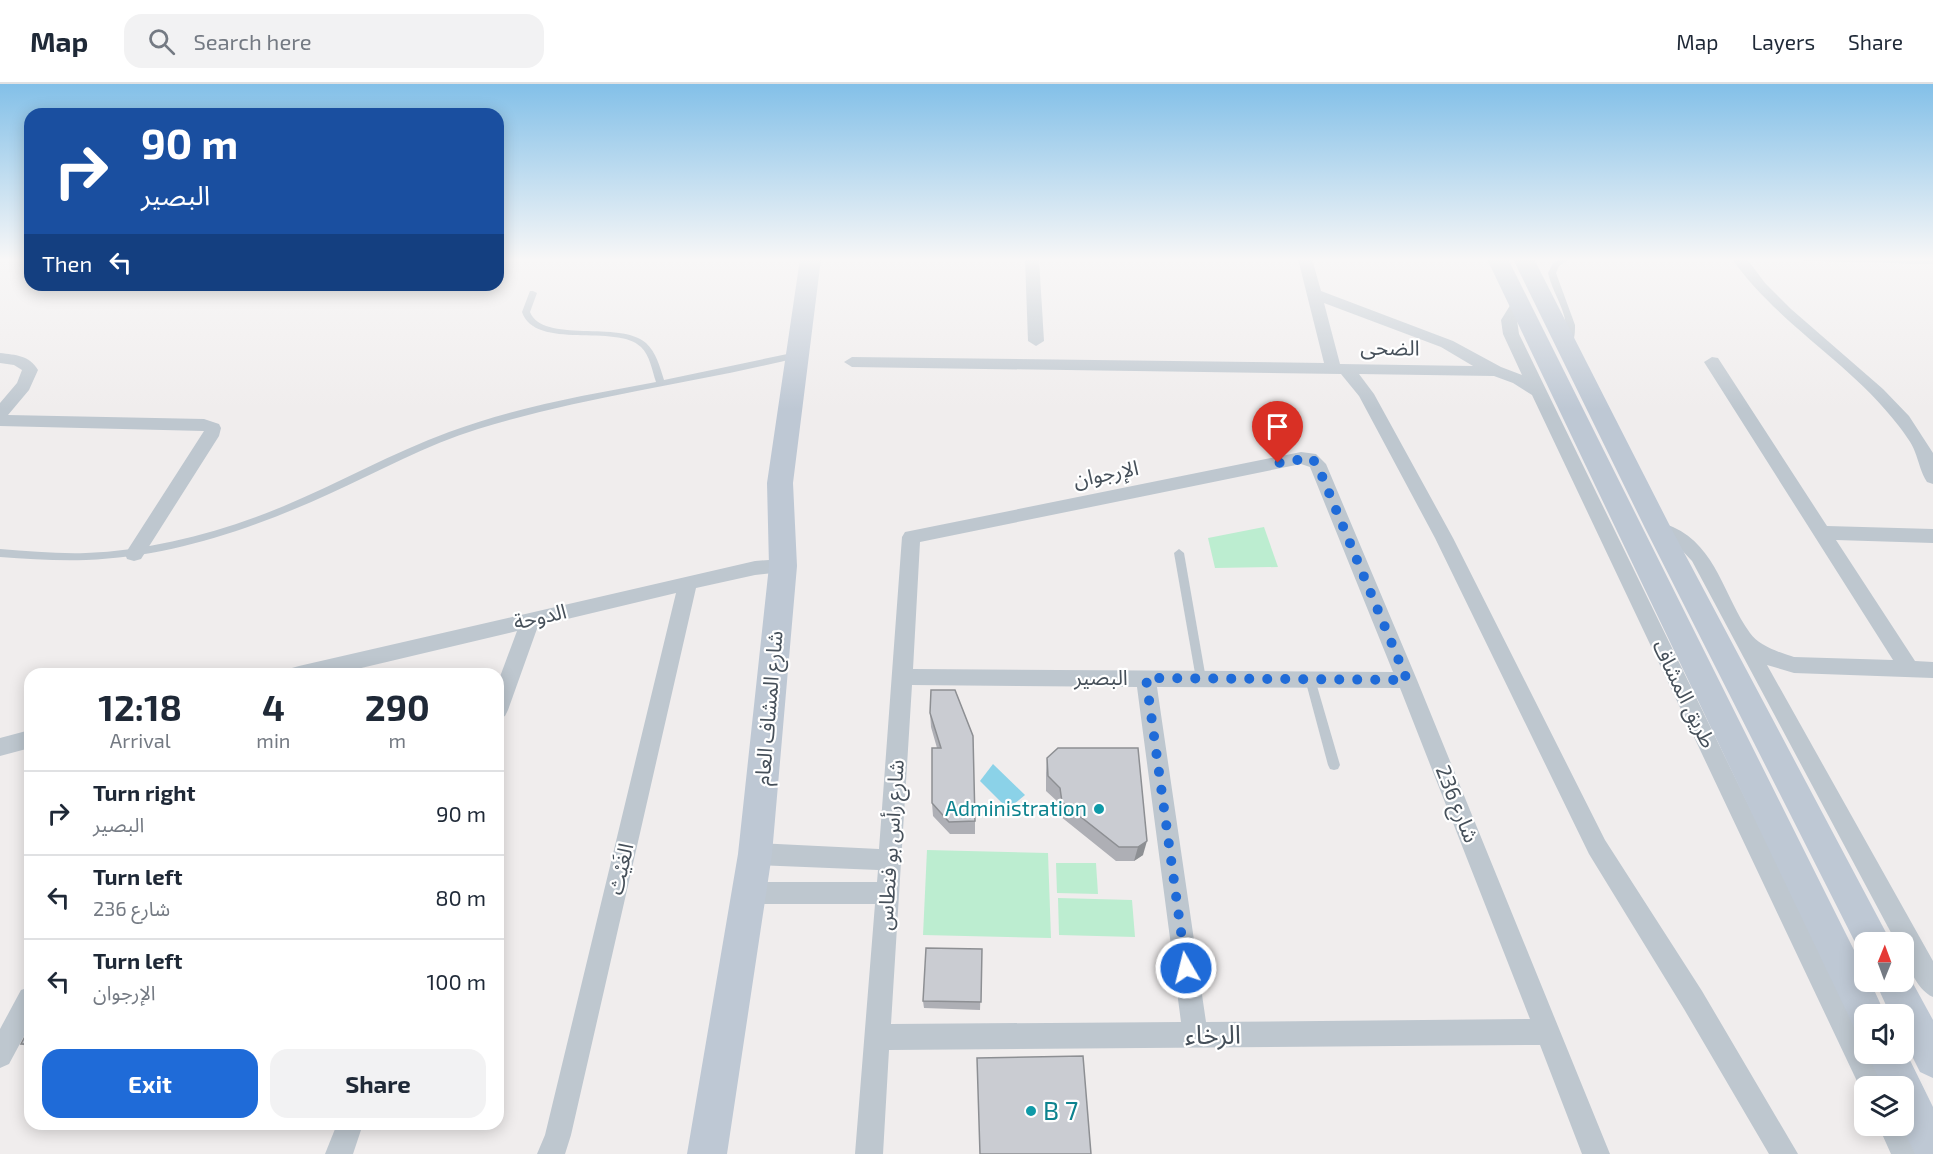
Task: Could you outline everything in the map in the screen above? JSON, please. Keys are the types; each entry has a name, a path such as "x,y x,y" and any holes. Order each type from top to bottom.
{"street":[{"name":"شارع المشاف العام","path":"707,1154 755,854 783,566 780,483 804,309"},
{"path":"1034,309 1036,340"},
{"path":"1319,309 1339,368 1366,394 1444,538 1597,847 1693,1000 1784,1154"},
{"path":"1354,309 1447,344 1495,371 1509,366 1520,352"},
{"name":"طريق المشاف","path":"1515,309 1509,320 1511,334 1867,1076"},
{"name":"طريق المشاف","path":"1522,309 1862,1004"},
{"path":"1548,309 1658,528 1868,932"},
{"path":"1782,309 1875,391 1901,417 1921,444 1933,478"},
{"path":"0,358 23,361 29,366 31,373 28,381 0,413"},
{"name":"الضحى","path":"852,362 1495,371 1519,379 1538,391"},
{"path":"1712,362 1909,669"},
{"path":"0,420 204,425 213,428 211,436 134,554"},
{"path":"1553,421 1593,452"},
{"name":"الإرجوان","path":"910,537 1289,460 1311,458"},
{"name":"شارع 236","path":"1311,458 1317,464 1407,680 1596,1154"},
{"path":"1658,528 1682,539 1699,556 1933,985"},
{"path":"1821,533 1933,536"},
{"name":"شارع رأس بو فنطاس","path":"869,1154 910,537"},
{"name":"الدوحة","path":"324,668 755,568 783,566"},
{"name":"الغَيْث","path":"551,1154 558,1135 688,583"},
{"path":"504,693 531,619"},
{"path":"1743,639 1772,658 1794,665 1933,670"},
{"path":"1775,698 1782,680 1794,665"},
{"name":"البصير","path":"902,677 1407,680"},
{"path":"1146,678 1195,1035"},
{"path":"0,747 24,741"},
{"path":"755,854 890,860"},
{"path":"750,893 888,893"},
{"path":"1899,992 1933,1059"},
{"path":"0,1055 24,1010"},
{"name":"الرخاء","path":"878,1037 1548,1032"},
{"path":"1914,1110 1933,1149"},
{"path":"339,1154 348,1130"},
{"path":"1897,1136 1906,1154"}],"lane":[{"path":"526,309 526,315 531,323 541,328 554,331 616,334 640,342 649,350 661,384"},
{"path":"1565,309 1571,324 1570,338 1566,344"},
{"path":"0,553 73,557 134,554 192,542 260,519 324,493 426,445 471,428 543,407 797,355"},
{"path":"1179,553 1201,679"},
{"path":"1310,680 1334,765"}],"green space":[{"path":"1264,527 1278,567 1215,568 1208,538"},
{"path":"927,850 1048,853 1051,938 923,935"},
{"path":"1056,863 1096,863 1098,894 1057,893"},
{"path":"1058,898 1132,900 1135,937 1059,935"}],"water":[{"path":"993,764 1025,795 1008,809 980,781"}],"building":[{"path":"931,690 955,690 973,736 975,821 949,822 932,803 932,748 941,748 930,713"},
{"name":"Administration","path":"1058,748 1138,748 1147,841 1138,847 1119,847 1062,802 1060,788 1048,776 1047,758"},
{"path":"926,948 982,949 981,1002 923,1001"},
{"name":"B 7","path":"1083,1056 1091,1154 980,1154 977,1058"}],"place":[{"name":"Administration","path":"1099,809"},
{"name":"B 7","path":"1031,1111"}],"route":[{"path":"1186,968 1146,678 1407,680 1317,464 1311,458 1278,463"}]}
